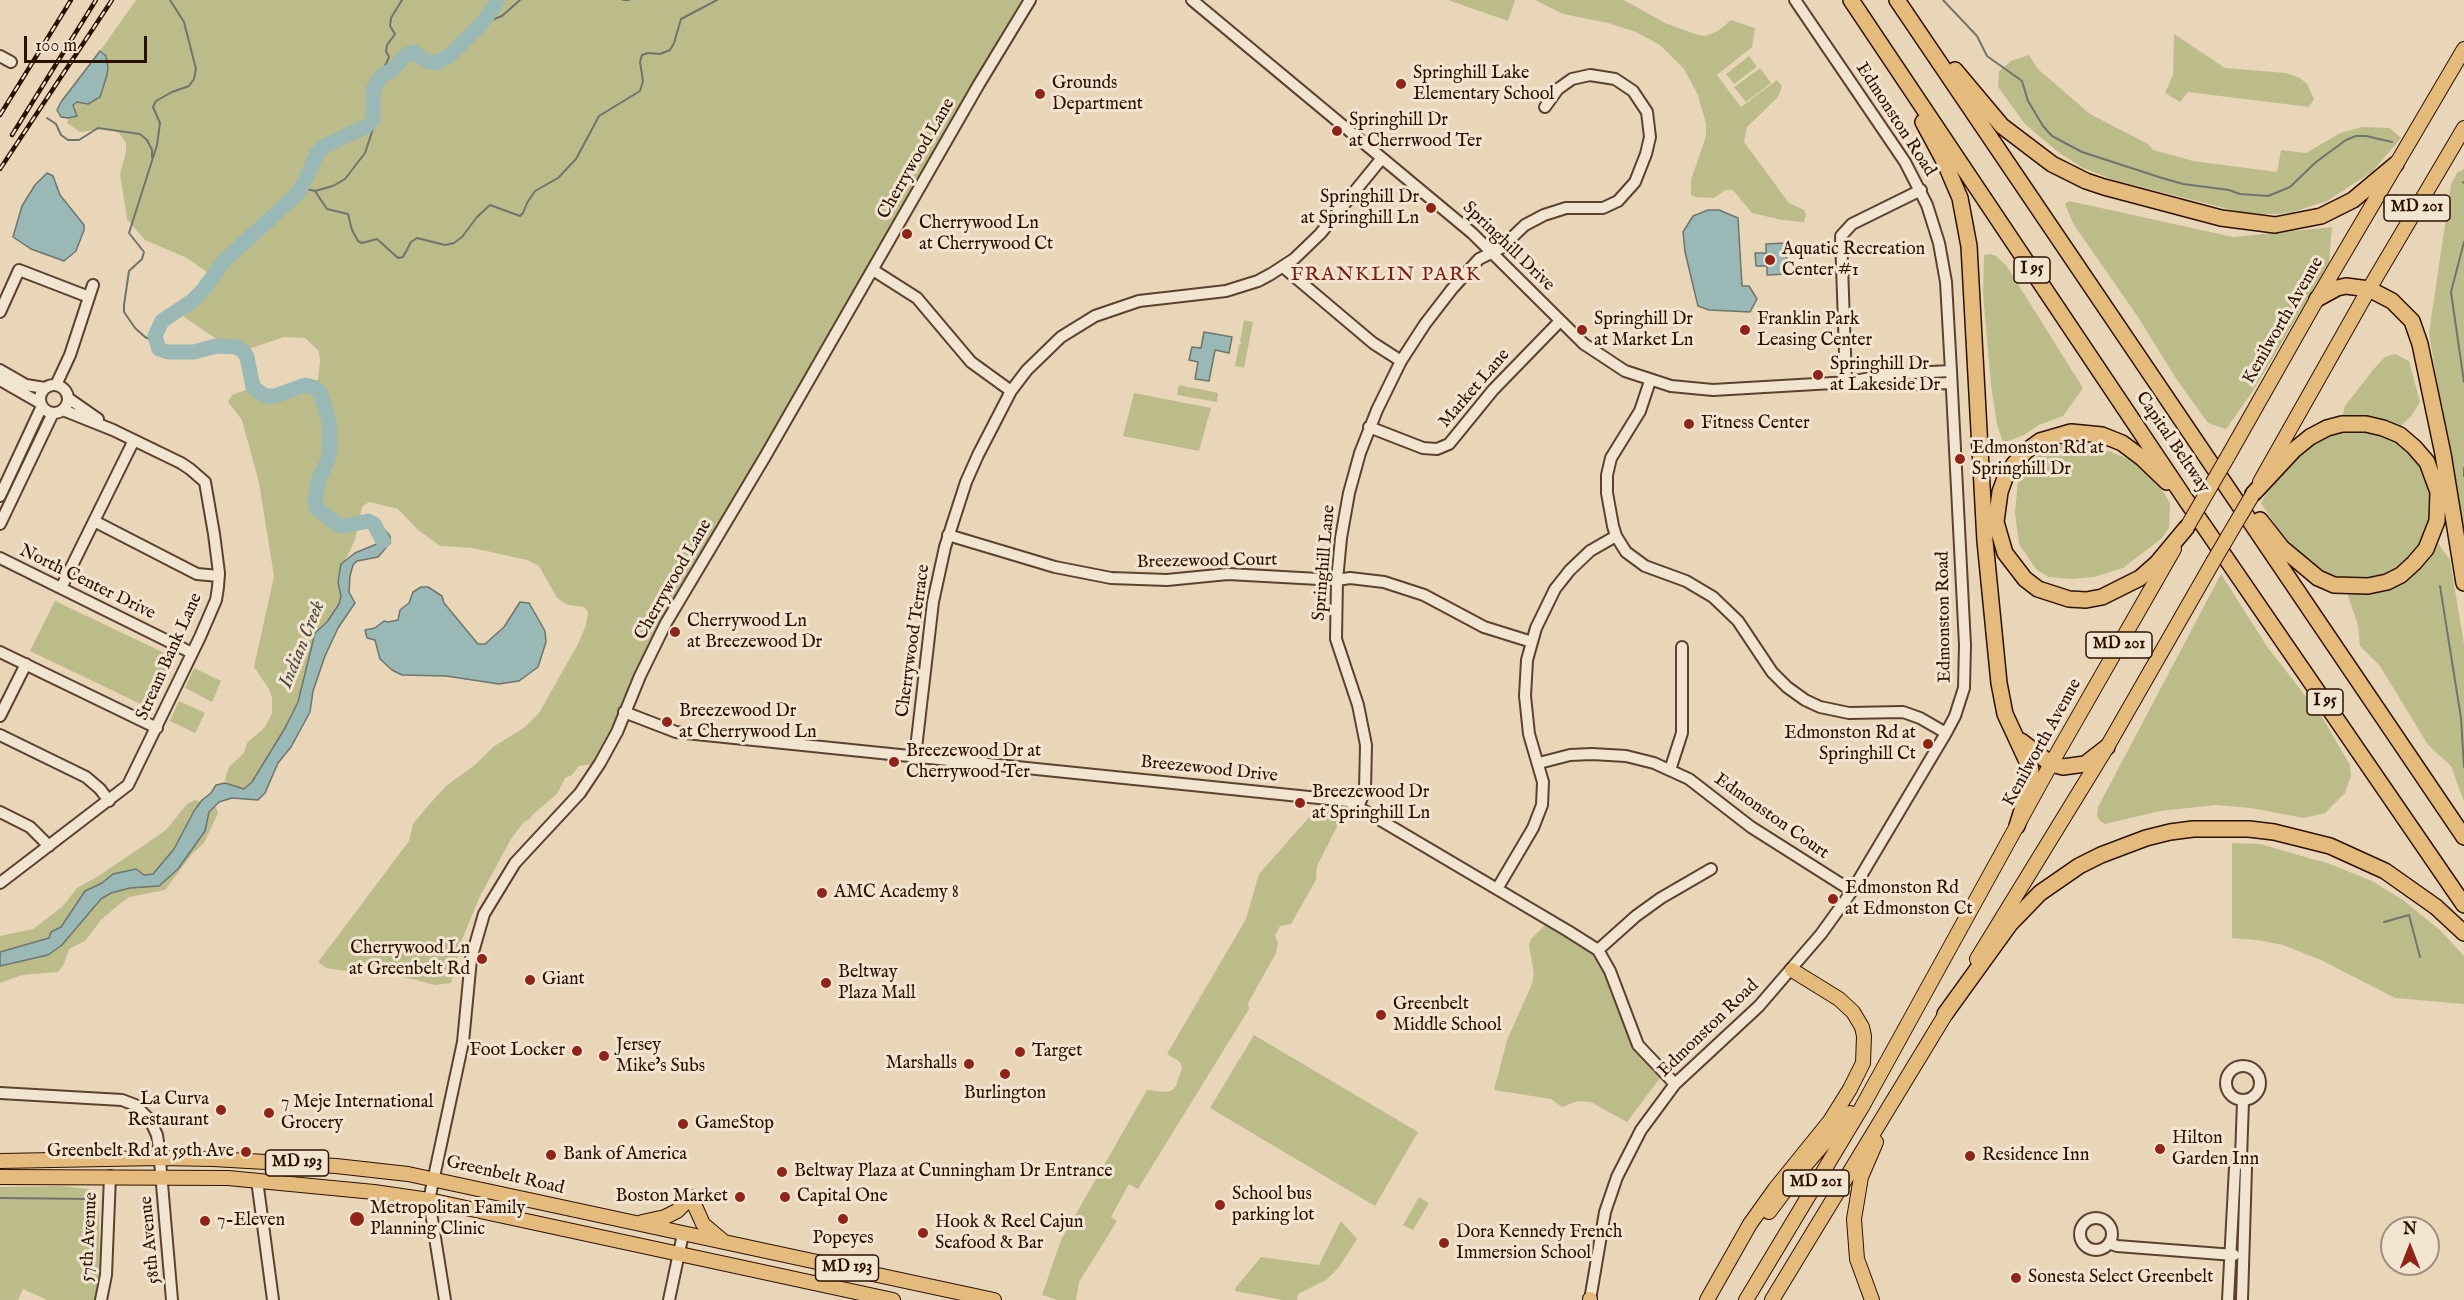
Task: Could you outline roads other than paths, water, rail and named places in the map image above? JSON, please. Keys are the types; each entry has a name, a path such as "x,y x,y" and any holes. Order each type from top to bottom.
{"highway":[{"name":"Capital Beltway","path":"1851,0 2186,500 2464,905"},
{"name":"Capital Beltway","path":"1898,0 2464,837"},
{"path":"1898,0 2002,126 2052,164 2104,187 2221,218 2275,225 2308,220 2339,208 2367,190 2396,165"},
{"path":"1878,40 1945,163 1960,198 1964,218 1971,271 1990,595 2002,701 2031,770 2029,788 2017,826"},
{"path":"2316,299 2346,286 2369,289 2392,301 2412,321 2448,485 2464,583"},
{"path":"2197,443 2282,548 2305,569 2334,585 2368,586 2387,582 2401,574 2426,549 2437,521 2438,492 2427,462 2400,435 2366,424 2343,424 2327,428 2310,437 2294,450 2253,494"},
{"path":"2186,500 2142,458 2121,443 2102,435 2071,432 2040,441 2014,464 2000,492 1996,522 2005,553 2025,579 2038,589 2054,595 2086,600 2102,597 2139,578 2157,562 2187,527"},
{"path":"2015,735 2051,764 2062,767 2085,764 2107,747"},
{"path":"1945,1014 2010,924 2040,893 2079,866 2101,855 2146,838 2170,832 2193,829 2249,829 2301,838 2330,846 2362,859 2395,877 2436,907 2464,933"}],"main road":[{"name":"Kenilworth Avenue","path":"1746,1300 1886,1065 2051,764 2316,299 2464,49"},
{"name":"MD 201","path":"1772,1300 2107,747 2369,289 2464,128"},
{"path":"1707,1300 1736,1253 1750,1224 1830,1121 1857,1077 1865,1055 1863,1031 1854,1012 1839,999 1792,970"},
{"path":"1736,1253 1886,1065"},
{"path":"1872,1300 1857,1259 1854,1219 1861,1177 1890,1106"},
{"name":"Greenbelt Road","path":"0,1161 160,1158 336,1166 434,1179 964,1297 994,1300"},
{"name":"MD 193","path":"0,1177 162,1176 328,1186 429,1200 893,1300"},
{"path":"635,1224 665,1217 677,1211 692,1197 703,1224 729,1244"}],"street":[{"name":"Cherrywood Lane","path":"429,1200 463,1042 471,959 484,914 493,896 515,863 580,794 611,744 666,623 1030,0"},
{"name":"Springhill Drive","path":"1192,0 1472,233 1560,321 1603,359 1624,371 1650,381 1680,388 1704,390 1848,382 1890,374 1951,371"},
{"name":"Edmonston Road","path":"1590,1300 1605,1212 1617,1177 1641,1130 1675,1084 1759,1006 1792,970 1852,891 1946,732 1959,707 1966,675 1946,282 1933,219 1921,190 1905,162 1795,0"},
{"path":"0,56 11,62"},
{"name":"Springhill Lane","path":"1358,807 1366,788 1366,745 1361,714 1337,644 1335,621 1337,580 1346,509 1369,428 1401,361 1425,324 1479,259 1501,248 1526,225 1544,215 1566,208 1603,208 1617,201 1631,189 1641,168 1650,136 1648,117 1637,96 1621,82 1600,75 1578,77 1563,84 1545,107"},
{"name":"Cherrywood Terrace","path":"915,757 933,602 948,535 969,474 1011,391 1045,350 1078,324 1095,316 1139,301 1235,289 1258,281 1283,267 1320,234 1382,159"},
{"path":"1848,382 1841,236 1852,224 1921,190"},
{"path":"1283,267 1373,343 1401,361"},
{"path":"0,312 19,270 89,297"},
{"path":"873,270 917,298 971,362 1011,391"},
{"path":"0,496 41,405 40,398 58,391 69,372 68,359 93,285"},
{"name":"Market Lane","path":"1369,428 1423,448 1437,449 1449,444 1493,390 1560,321"},
{"name":"Stream Bank Lane","path":"0,370 26,384 58,391 113,430"},
{"name":"Stream Bank Lane","path":"0,380 41,405 113,430 134,440 190,469 205,482 219,576 216,600 132,779 123,791 0,883"},
{"path":"1650,381 1640,411 1616,448 1608,468 1607,493 1616,536 1626,552 1640,563 1694,585 1726,609 1744,629 1772,672 1805,700 1821,707 1849,713 1903,712 1946,732"},
{"name":"Springhill Drive","path":"1848,382 1891,386 1951,383"},
{"path":"0,524 58,411 67,405 58,391"},
{"path":"61,588 134,440"},
{"path":"94,521 198,574 219,576"},
{"name":"Breezewood Court","path":"948,535 1054,567 1111,578 1167,580 1228,574 1337,580 1365,579 1410,589 1473,622 1532,642"},
{"path":"1497,889 1529,835 1540,811 1543,788 1525,711 1525,679 1532,642 1544,608 1563,578 1590,550 1616,536"},
{"name":"North Center Drive","path":"0,558 192,653"},
{"path":"1670,770 1682,732 1682,647"},
{"path":"0,652 157,728"},
{"path":"0,716 26,664"},
{"name":"Breezewood Drive","path":"624,712 676,732 1340,799 1358,807 1598,950"},
{"path":"0,735 86,777 100,789 109,801"},
{"name":"Edmonston Court","path":"1539,763 1570,755 1605,754 1641,759 1670,770 1689,779 1751,827 1852,891"},
{"path":"0,812 30,827 49,846"},
{"path":"1675,1084 1638,1045 1610,971 1598,950 1644,910 1681,885 1711,869"},
{"name":"58th Avenue","path":"0,1093 115,1099 128,1102 140,1109 154,1125 162,1176 172,1300"},
{"path":"2242,1300 2246,1168 2241,1160 2243,1101"},
{"path":"2228,1300 2235,1167 2241,1160"},
{"name":"57th Avenue","path":"101,1300 106,1275 110,1176"},
{"path":"257,1180 273,1300"},
{"path":"429,1200 445,1300"},
{"path":"669,1300 683,1234"},
{"path":"2109,1243 2117,1246 2244,1255"}],"water":[{"path":"100,51 106,56 108,67 100,97 88,104 77,102 73,105 77,116 61,117 57,110 61,102"},
{"path":"47,173 53,176 60,195 84,225 76,251 64,261 31,249 13,237 22,206 35,185"},
{"path":"1708,210 1719,210 1738,218 1742,286 1749,286 1757,299 1750,312 1709,310 1698,306 1685,252 1683,232 1693,216"},
{"name":"Aquatic Recreation Center #1","path":"1786,243 1787,274 1767,275 1767,266 1756,266 1755,253 1766,253 1766,244"},
{"path":"1204,332 1232,337 1229,353 1215,350 1209,381 1195,379 1198,362 1189,360 1192,347 1201,348"},
{"path":"377,521 390,536 390,543 378,557 357,561 353,565 349,592 355,603 338,628 325,656 313,691 310,712 291,747 278,763 265,793 258,800 232,798 219,802 209,812 205,831 178,869 159,886 130,888 111,893 101,899 62,945 48,955 0,966 0,952 49,938 51,932 61,927 85,891 102,883 113,874 136,869 144,875 153,874 174,849 194,811 216,785 225,783 244,789 252,782 298,702 315,633 327,622 339,604 341,596 338,582 341,564 355,553 379,543 371,528"},
{"path":"421,587 428,587 442,596 444,603 478,644 485,644 504,627 520,602 529,603 545,631 546,642 538,667 519,681 499,684 446,676 402,675 392,670 380,659 375,640 367,638 365,630 375,628 384,621 398,620 400,610 409,603 413,592"}],"waterway":[{"path":"155,342 135,328 124,312 124,305 129,271 142,259 144,252 129,233 157,145 160,123 153,107 156,101 189,86 194,79 196,69 184,22 170,0"},
{"path":"381,76 389,57 386,51 387,45 395,34 390,26 391,18 402,0"},
{"name":"Indian Creek","path":"383,541 374,524 368,521 338,525 316,508 315,499 319,479 330,450 329,421 320,392 305,385 275,396 265,396 253,387 247,357 236,347 216,346 194,352 168,352 159,349 155,336 162,321 192,301 224,261 297,194 317,153 325,146 367,126 373,120 373,90 381,76 413,52 435,63 449,56 481,24 497,0"},
{"path":"481,24 502,16 520,0"},
{"path":"623,0 629,0"},
{"path":"315,191 327,209 348,214 352,230 358,241 362,243 377,239 398,258 403,257 411,242 417,238 445,245 454,243 490,205 520,216 535,191 558,178 576,159 599,116 640,91 643,81 640,62 642,55 660,54 670,50 681,19 717,0"},
{"path":"1943,0 1977,36 1987,56 2022,81 2028,101 2052,136 2082,152 2162,178 2240,194 2268,196 2290,187 2316,162 2346,140 2356,136 2366,136 2392,142"},
{"path":"47,118 56,124 61,135 68,140 79,140 98,128 140,134 147,140 152,150 152,157"},
{"path":"301,188 315,191 333,186 345,179 365,153 373,129 373,120"},
{"path":"2464,242 2451,292 2464,382"},
{"path":"2464,468 2464,476"},
{"path":"2440,586 2461,718 2464,767"},
{"path":"2384,922 2409,915 2420,957"},
{"path":"0,1198 91,1199"}],"railway":[{"path":"0,115 71,0"},
{"path":"12,135 96,0"},
{"path":"0,169 112,0"}],"place":[{"name":"Springhill Lake Elementary School","path":"1401,84"},
{"name":"Grounds Department","path":"1040,94"},
{"name":"Springhill Dr at Cherrwood Ter","path":"1337,131"},
{"name":"Springhill Dr at Springhill Ln","path":"1431,208"},
{"name":"Cherrywood Ln at Cherrywood Ct","path":"907,234"},
{"name":"Aquatic Recreation Center #1","path":"1770,260"},
{"name":"Springhill Dr at Market Ln","path":"1582,330"},
{"name":"Franklin Park Leasing Center","path":"1745,330"},
{"name":"Springhill Dr at Lakeside Dr","path":"1818,375"},
{"name":"Fitness Center","path":"1689,424"},
{"name":"Edmonston Rd at Springhill Dr","path":"1960,459"},
{"name":"Cherrywood Ln at Breezewood Dr","path":"675,632"},
{"name":"Breezewood Dr at Cherrywood Ln","path":"667,722"},
{"name":"Edmonston Rd at Springhill Ct","path":"1928,744"},
{"name":"Breezewood Dr at Cherrywood Ter","path":"894,762"},
{"name":"Breezewood Dr at Springhill Ln","path":"1300,803"},
{"name":"AMC Academy 8","path":"822,893"},
{"name":"Edmonston Rd at Edmonston Ct","path":"1833,899"},
{"name":"Cherrywood Ln at Greenbelt Rd","path":"482,959"},
{"name":"Giant","path":"530,980"},
{"name":"Beltway Plaza Mall","path":"826,983"},
{"name":"Greenbelt Middle School","path":"1381,1015"},
{"name":"Foot Locker","path":"577,1051"},
{"name":"Target","path":"1020,1052"},
{"name":"Jersey Mike's Subs","path":"604,1056"},
{"name":"Marshalls","path":"969,1064"},
{"name":"Burlington","path":"1005,1074"},
{"name":"La Curva Restaurant","path":"221,1110"},
{"name":"7 Meje International Grocery","path":"269,1113"},
{"name":"GameStop","path":"683,1124"},
{"name":"Hilton Garden Inn","path":"2160,1149"},
{"name":"Greenbelt Rd at 59th Ave","path":"246,1152"},
{"name":"Bank of America","path":"551,1155"},
{"name":"Residence Inn","path":"1970,1156"},
{"name":"Beltway Plaza at Cunningham Dr Entrance","path":"782,1172"},
{"name":"Boston Market","path":"740,1197"},
{"name":"Capital One","path":"785,1197"},
{"name":"School bus parking lot","path":"1220,1205"},
{"name":"Metropolitan Family Planning Clinic","path":"357,1219"},
{"name":"Popeyes","path":"843,1219"},
{"name":"7-Eleven","path":"205,1221"},
{"name":"Hook & Reel Cajun Seafood & Bar","path":"923,1233"},
{"name":"Dora Kennedy French Immersion School","path":"1444,1243"},
{"name":"Sonesta Select Greenbelt","path":"2016,1278"}],"district":[{"name":"FRANKLIN PARK","path":"1386,276"}]}
